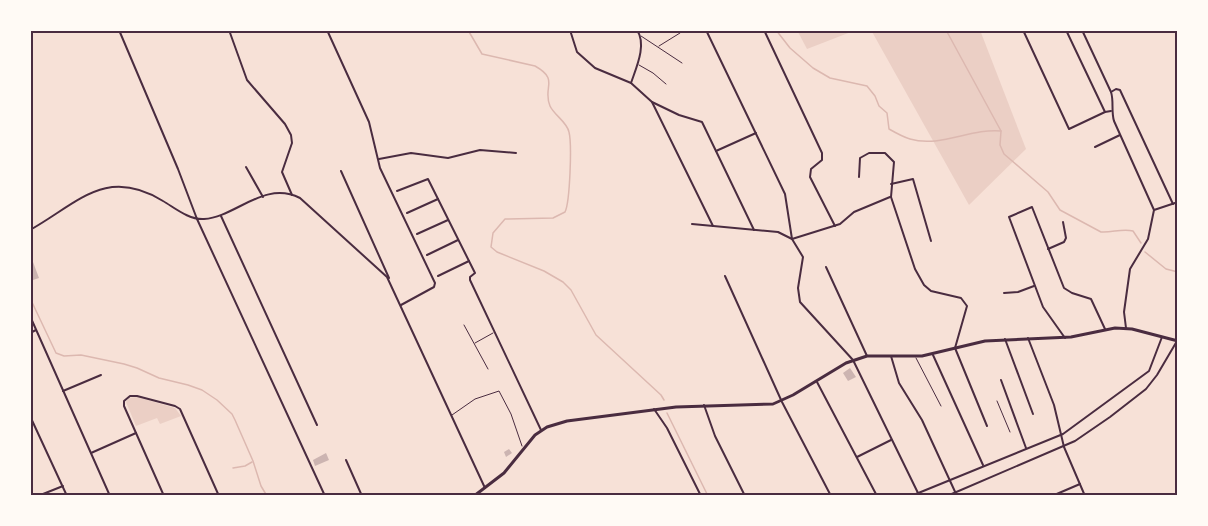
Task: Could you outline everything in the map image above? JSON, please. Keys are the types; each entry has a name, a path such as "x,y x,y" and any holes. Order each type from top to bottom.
{"main road":[{"path":"474,496 504,473 523,447 542,430 567,421 654,409 704,405 765,405 782,402 853,360 867,356 933,355 985,341 1065,338 1105,329 1126,328 1178,341"}],"street":[{"path":"119,30 178,169 196,219 325,496"},
{"path":"229,30 247,80 285,124 291,135 292,143 282,172 292,195"},
{"path":"327,30 365,112 380,168 435,283 434,287 401,305"},
{"path":"570,30 577,52 591,66 631,83 652,102 679,115 702,122 754,230"},
{"path":"631,83 638,64 641,36 638,30"},
{"path":"706,30 786,197 792,239 803,257 798,288 800,302 853,360 918,493"},
{"path":"764,30 822,153 822,160 810,171 810,177 835,226"},
{"path":"1023,30 1069,129 1111,111"},
{"path":"1066,30 1106,112"},
{"path":"1082,30 1111,92 1113,99 1111,111 1154,210 1148,239 1130,269 1124,312 1126,328"},
{"path":"1111,92 1116,89 1120,90 1173,204"},
{"path":"652,102 713,226"},
{"path":"716,151 756,133"},
{"path":"1095,147 1120,135"},
{"path":"379,159 411,153 448,158 480,150 516,153"},
{"path":"859,177 858,167 862,155 885,153 892,160 894,164 891,197 913,265 924,285 935,293 958,297 966,302 967,309 955,348 987,426"},
{"path":"246,167 263,196"},
{"path":"341,171 486,488"},
{"path":"891,184 913,178 931,241"},
{"path":"398,191 428,179 475,273 470,280 542,430"},
{"path":"30,230 102,188 118,186 143,190 196,219 221,216 250,200 263,196 292,195 307,204 385,275 391,284"},
{"path":"692,224 781,233 792,239 840,224 854,212 891,197"},
{"path":"407,213 438,199"},
{"path":"1154,210 1178,202"},
{"path":"1065,338 1046,312 1009,217 1032,207 1064,288 1091,299 1105,329"},
{"path":"221,216 317,425"},
{"path":"417,234 448,220"},
{"path":"1048,249 1064,242 1066,238 1063,222"},
{"path":"427,255 458,240"},
{"path":"438,276 469,261"},
{"path":"826,267 867,356"},
{"path":"725,276 782,402 831,496"},
{"path":"1004,293 1018,292 1034,286"},
{"path":"30,316 110,496"},
{"path":"30,333 36,330"},
{"path":"911,496 1063,434 1149,371 1162,337"},
{"path":"1028,338 1054,405 1063,434 1064,447 1085,496"},
{"path":"1005,339 1034,414"},
{"path":"947,496 1064,447 1110,417 1146,389 1178,341"},
{"path":"933,355 983,465"},
{"path":"891,356 899,383 922,420 956,494"},
{"path":"63,391 101,375"},
{"path":"1001,380 1026,448"},
{"path":"816,381 877,496"},
{"path":"164,496 124,406 124,401 129,396 175,406 180,410 219,496"},
{"path":"704,405 715,436 745,496"},
{"path":"654,409 670,434 701,496"},
{"path":"30,416 67,496"},
{"path":"91,453 136,433"},
{"path":"857,457 891,440"},
{"path":"346,460 362,496"},
{"path":"1052,496 1080,484"},
{"path":"38,496 63,486"}],"lane":[{"path":"657,47 680,33"},
{"path":"641,36 682,63"},
{"path":"638,64 666,84"},
{"path":"464,325 488,369"},
{"path":"474,344 495,333"},
{"path":"915,357 941,406"},
{"path":"452,415 478,398 499,391 523,447"},
{"path":"997,402 1010,432"}],"shaded area":[{"path":"797,30 856,30 807,49"},
{"path":"871,30 980,30 1026,149 969,205"},
{"path":"137,397 175,408 181,416 160,424 157,418 136,426 126,402 129,398"}],"building":[{"path":"30,254 39,278 30,281"},
{"path":"850,368 856,377 848,381 843,373"},
{"path":"509,449 512,453 506,457 504,452"},
{"path":"326,453 329,460 315,466 313,460"}],"waterway":[{"path":"468,30 482,54 535,66 547,75 550,106 566,125 570,138 569,185 565,212 553,218 505,219 493,233 491,247 497,252 544,271 563,282 571,290 596,335 664,400"},
{"path":"776,30 790,48 813,68 830,78 867,86 879,106 887,113 889,129 902,136 921,141 933,141 978,132 1001,131"},
{"path":"946,30 1001,131 1000,145 1004,154 1048,192 1060,210 1101,232 1133,231 1141,243"},
{"path":"1145,252 1166,269 1178,272"},
{"path":"30,298 56,353 64,356 81,355 124,364 159,378 202,390 217,400 232,414 267,496"},
{"path":"667,413 708,496"},
{"path":"233,468 252,462"}]}
